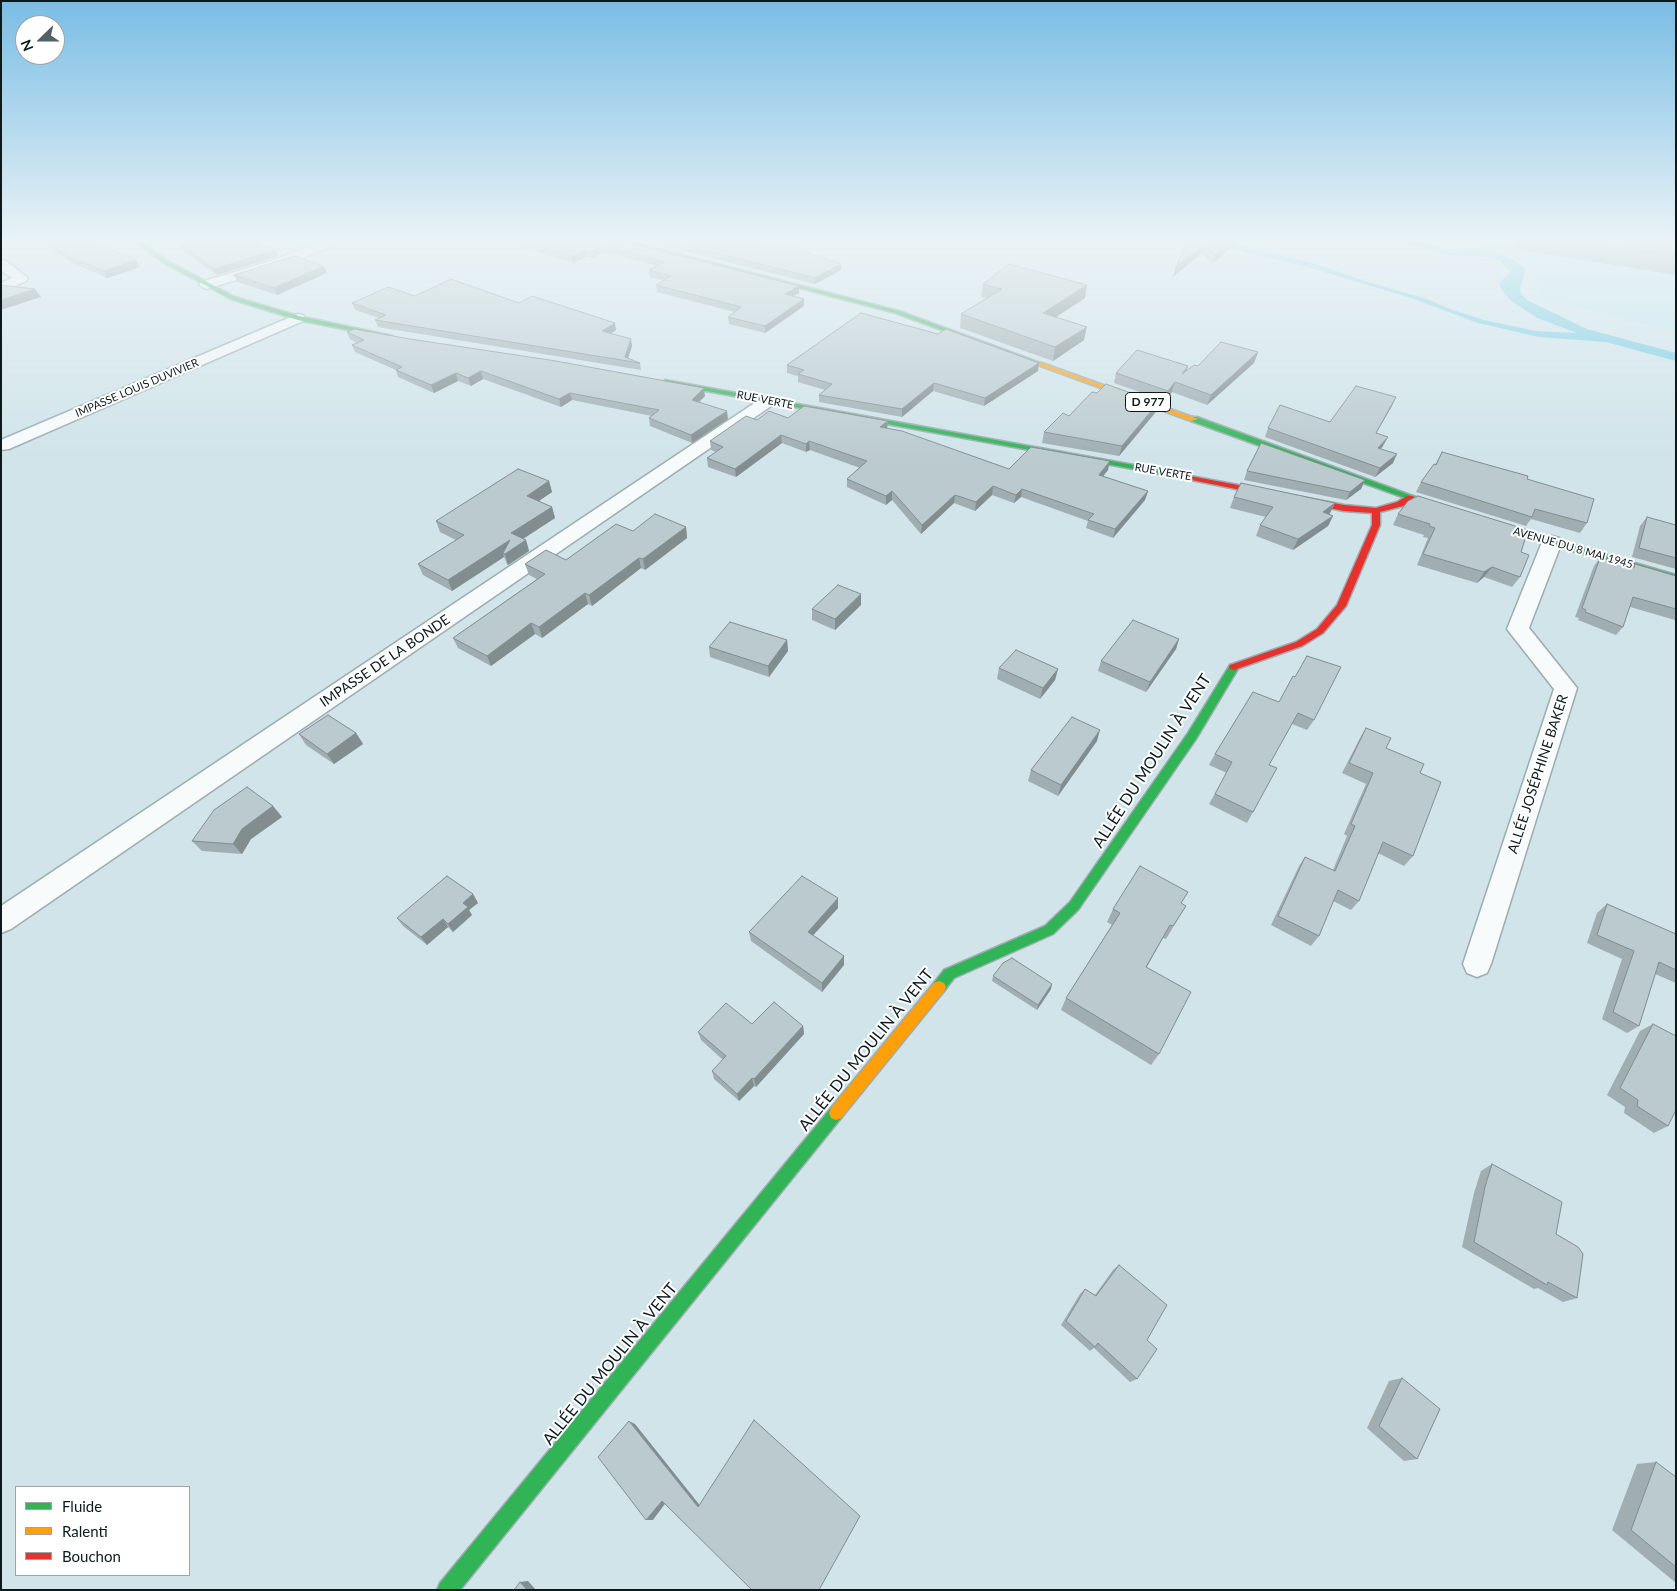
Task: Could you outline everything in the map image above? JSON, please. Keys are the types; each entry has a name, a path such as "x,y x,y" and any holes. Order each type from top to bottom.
{"street":[{"path":"283,313 298,318 403,338"},
{"name":"D 977","path":"900,313 1460,515"},
{"name":"IMPASSE LOUIS DUVIVIER","path":"3,445 298,318"},
{"name":"RUE VERTE","path":"658,380 1217,482 1344,508 1376,511 1400,504 1410,498"},
{"name":"IMPASSE DE LA BONDE","path":"1,921 768,401"},
{"name":"ALLÉE DU MOULIN À VENT","path":"447,1590 949,974 1050,930 1074,906 1192,736 1233,667 1298,644 1320,631 1341,606 1376,525 1376,511"},
{"name":"AVENUE DU 8 MAI 1945","path":"1477,520 1676,578"},
{"name":"ALLÉE JOSÉPHINE BAKER","path":"1476,964 1566,688 1518,629 1552,542"}],"shaded area":[{"path":"1602,313 1676,313 1676,332"}],"water":[{"path":"1452,313 1463,313 1484,320 1536,331 1577,333 1537,318 1530,313 1554,313 1587,329 1676,353 1676,361 1606,342 1539,337 1478,323"}],"building":[{"path":"381,313 585,313 615,323 602,331 631,339 625,357 640,363 375,320 386,315"},
{"path":"733,313 783,313 765,326 728,317"},
{"path":"861,313 938,334 946,329 1039,363 985,398 934,383 902,409 819,395 832,384 798,374 804,370 787,365"},
{"path":"1044,313 1087,327 1055,347 961,314"},
{"path":"354,329 556,361 704,388 692,400 727,411 691,435 649,418 659,410 570,393 559,399 481,371 468,378 456,373 431,385 396,370 402,367 352,345 364,340 347,332"},
{"path":"1221,342 1258,352 1211,395 1175,382 1168,391 1116,373 1137,350 1188,366 1182,374 1194,365 1198,366"},
{"path":"1106,384 1158,403 1122,446 1044,432 1063,413 1069,416 1092,392 1097,393"},
{"path":"1356,386 1396,397 1376,433 1388,437 1378,448 1397,454 1380,468 1268,428 1280,405 1330,422"},
{"path":"804,406 888,421 880,427 902,431 1009,469 1031,447 1110,461 1099,475 1148,491 1115,529 1088,520 1094,514 1022,489 1016,495 993,486 976,502 955,495 922,525 892,491 886,496 847,479 867,461 809,441 806,444 781,435 735,469 707,458 723,447 710,441 746,416 757,420 769,411 788,418"},
{"path":"1261,443 1365,480 1350,492 1247,471"},
{"path":"1442,452 1528,476 1527,479 1594,499 1587,523 1535,509 1532,517 1421,482 1434,464 1436,465"},
{"path":"518,469 549,481 527,496 552,507 511,533 526,540 505,554 503,553 510,540 448,580 418,564 464,535 436,521"},
{"path":"1241,483 1335,503 1323,512 1333,516 1298,539 1260,525 1273,507 1234,497"},
{"path":"1418,496 1528,530 1521,552 1529,555 1520,577 1492,567 1484,572 1423,554 1435,528 1429,526 1430,524 1398,514 1408,501"},
{"path":"655,514 686,527 643,559 639,558 589,595 585,593 539,627 531,623 487,656 453,638 545,574 525,564 546,550 566,560 616,524 633,531"},
{"path":"1647,517 1676,525 1676,558 1639,548"},
{"path":"1600,558 1634,568 1635,564 1676,576 1676,609 1633,597 1623,627 1585,612 1586,610 1582,608"},
{"path":"838,585 861,594 835,619 812,609"},
{"path":"1133,620 1179,639 1150,682 1101,661"},
{"path":"730,622 787,640 768,666 709,647"},
{"path":"1016,650 1058,669 1043,688 999,668"},
{"path":"1307,656 1341,667 1314,720 1298,713 1269,765 1277,768 1253,812 1215,794 1232,762 1215,754 1253,692 1279,702 1293,676 1295,677"},
{"path":"328,715 356,733 327,754 299,734"},
{"path":"1072,717 1100,730 1061,785 1031,770"},
{"path":"1366,728 1391,738 1386,748 1424,764 1420,773 1441,782 1413,856 1383,842 1359,901 1338,890 1319,936 1278,916 1305,857 1335,871 1355,826 1351,824 1373,773 1349,763"},
{"path":"247,787 273,806 242,829 233,844 192,841 214,810"},
{"path":"1140,866 1188,892 1181,903 1186,906 1173,926 1170,925 1146,967 1191,992 1159,1054 1066,998 1120,913 1113,909"},
{"path":"447,876 473,894 463,903 468,907 448,924 443,919 421,937 397,918"},
{"path":"802,876 838,898 808,932 844,956 822,983 749,932"},
{"path":"1607,904 1676,934 1676,970 1659,962 1639,1026 1613,1012 1634,951 1597,935"},
{"path":"1012,958 1052,984 1038,1005 993,976 1003,963"},
{"path":"774,1002 803,1026 754,1079 752,1078 737,1094 712,1071 726,1056 698,1032 726,1003 752,1024"},
{"path":"1653,1024 1676,1036 1676,1110 1668,1126 1637,1106 1638,1100 1620,1088"},
{"path":"1492,1164 1562,1202 1556,1234 1578,1247 1583,1254 1577,1298 1548,1282 1547,1285 1474,1242 1485,1187"},
{"path":"1119,1265 1167,1305 1147,1340 1157,1349 1137,1379 1098,1343 1095,1347 1066,1321 1085,1289 1096,1296"},
{"path":"1402,1378 1440,1409 1417,1459 1379,1426"},
{"path":"754,1420 860,1516 819,1590 752,1590 662,1501 646,1520 598,1457 629,1421 698,1507"},
{"path":"1656,1462 1676,1477 1676,1567 1631,1530"},
{"path":"520,1582 527,1590 514,1590"}],"traffic: fast":[{"path":"283,313 389,336"},
{"path":"900,313 1040,364"},
{"path":"668,382 1172,474"},
{"path":"1194,419 1447,510"},
{"path":"1490,524 1676,578"},
{"path":"939,987 949,974 1049,930 1074,906 1192,736 1234,667"},
{"path":"447,1590 836,1113"}],"traffic: slow":[{"path":"1040,364 1194,419"},
{"path":"836,1113 939,987"}],"traffic: jam":[{"path":"1172,474 1344,508 1376,511 1400,504 1410,498"},
{"path":"1234,667 1299,644 1320,631 1341,606 1376,525 1376,511"}]}
